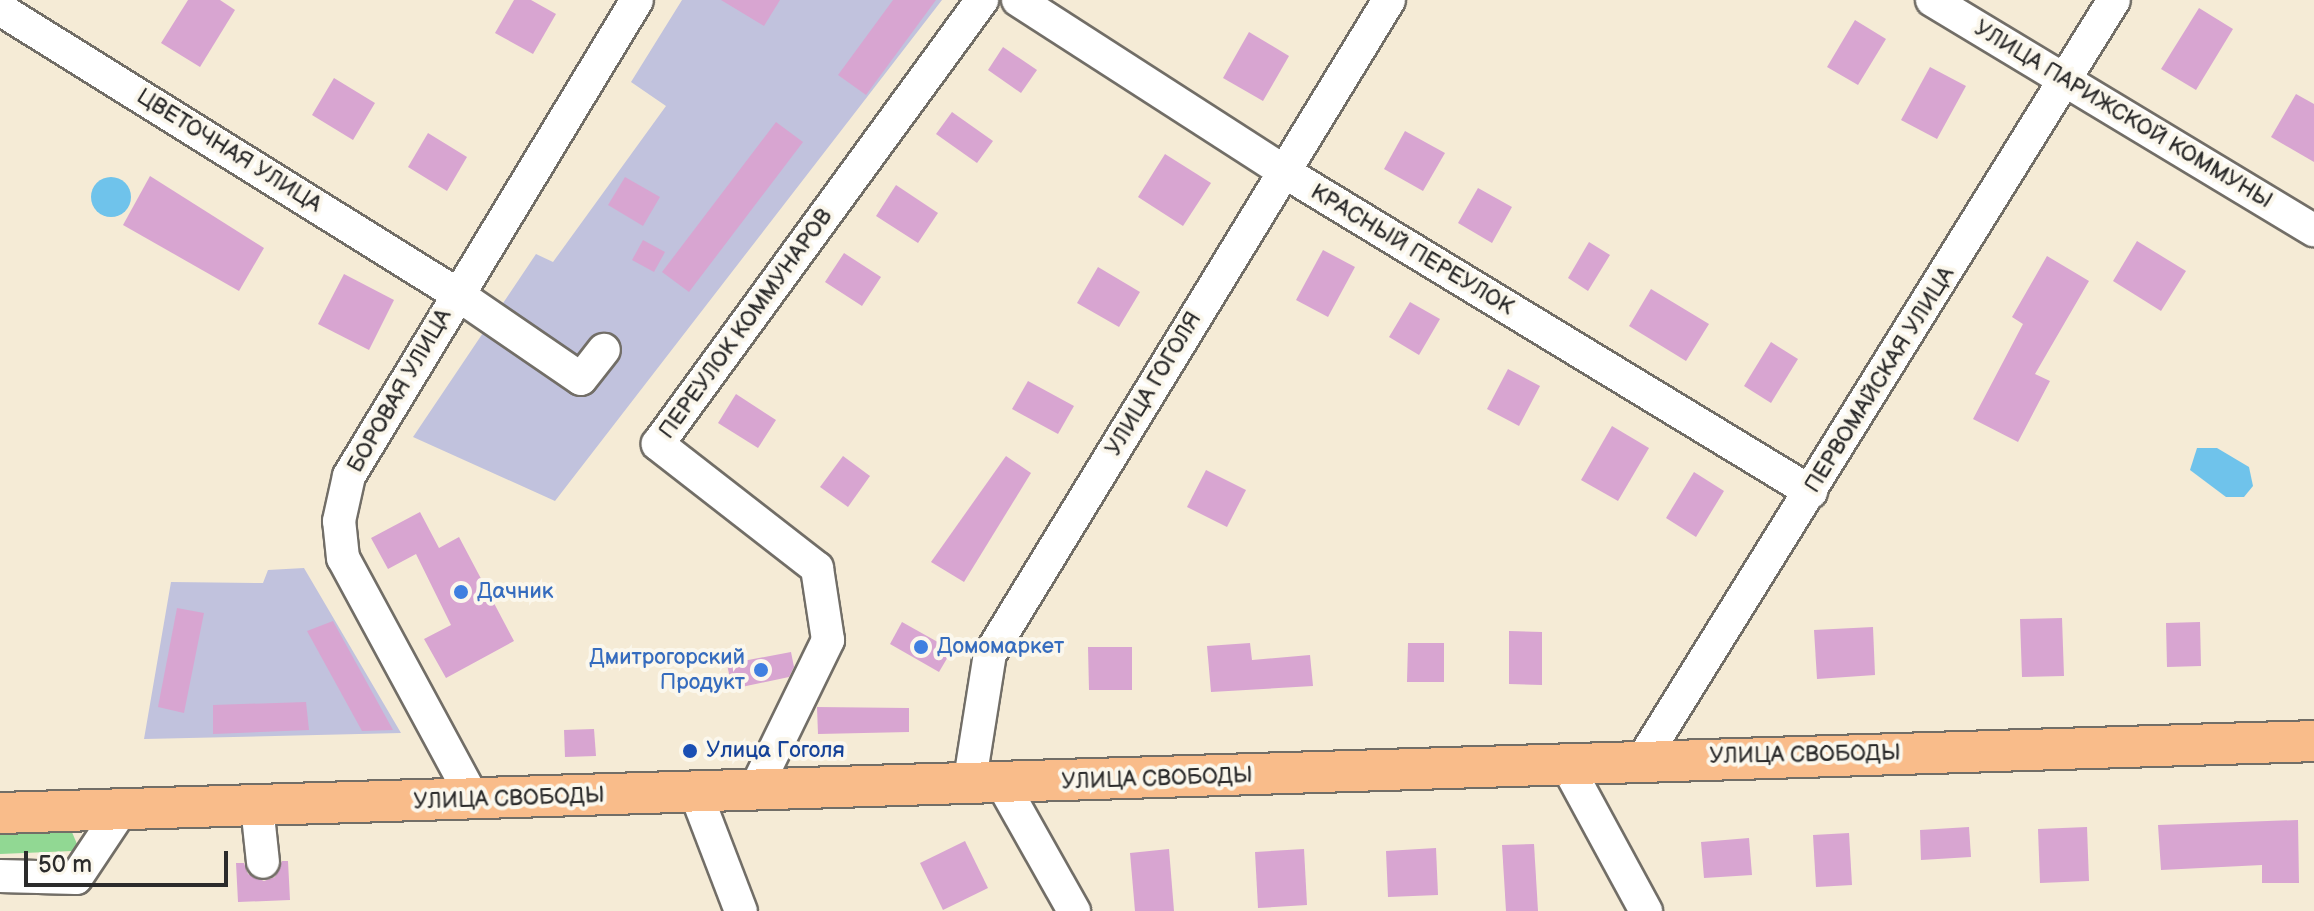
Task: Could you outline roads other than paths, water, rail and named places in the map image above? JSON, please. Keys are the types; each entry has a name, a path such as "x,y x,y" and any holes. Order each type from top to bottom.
{"main road":[{"name":"УЛИЦА СВОБОДЫ","path":"0,813 986,786 1643,759 2314,741"}],"street":[{"name":"БОРОВАЯ УЛИЦА","path":"474,800 343,558 339,521 349,476 637,0"},
{"name":"ПЕРЕУЛОК КОММУНАРОВ","path":"754,792 828,640 817,568 658,444 982,0"},
{"name":"КРАСНЫЙ ПЕРЕУЛОК","path":"1018,0 1283,171 1811,492"},
{"name":"УЛИЦА ГОГОЛЯ","path":"986,786 990,654 1389,0"},
{"name":"УЛИЦА ПАРИЖСКОЙ КОММУНЫ","path":"1932,0 2314,230"},
{"name":"ПЕРВОМАЙСКАЯ УЛИЦА","path":"1643,759 2114,0"},
{"name":"ЦВЕТОЧНАЯ УЛИЦА","path":"0,9 457,294 581,379 604,350"},
{"path":"1565,762 1646,911"},
{"path":"986,786 1074,911"},
{"path":"696,794 741,911"},
{"path":"257,806 263,862"},
{"path":"0,876 76,878 122,809"}],"water":[{"path":"111,177 125,183 131,197 125,211 111,217 97,211 91,197 97,183"},
{"path":"2197,448 2217,448 2249,467 2253,486 2244,497 2226,497 2190,470"}],"place":[{"name":"Дачник","path":"461,592"},
{"name":"Домомаркет","path":"921,647"},
{"name":"Дмитрогорский Продукт","path":"761,670"},
{"name":"Улица Гоголя","path":"690,751"}]}
